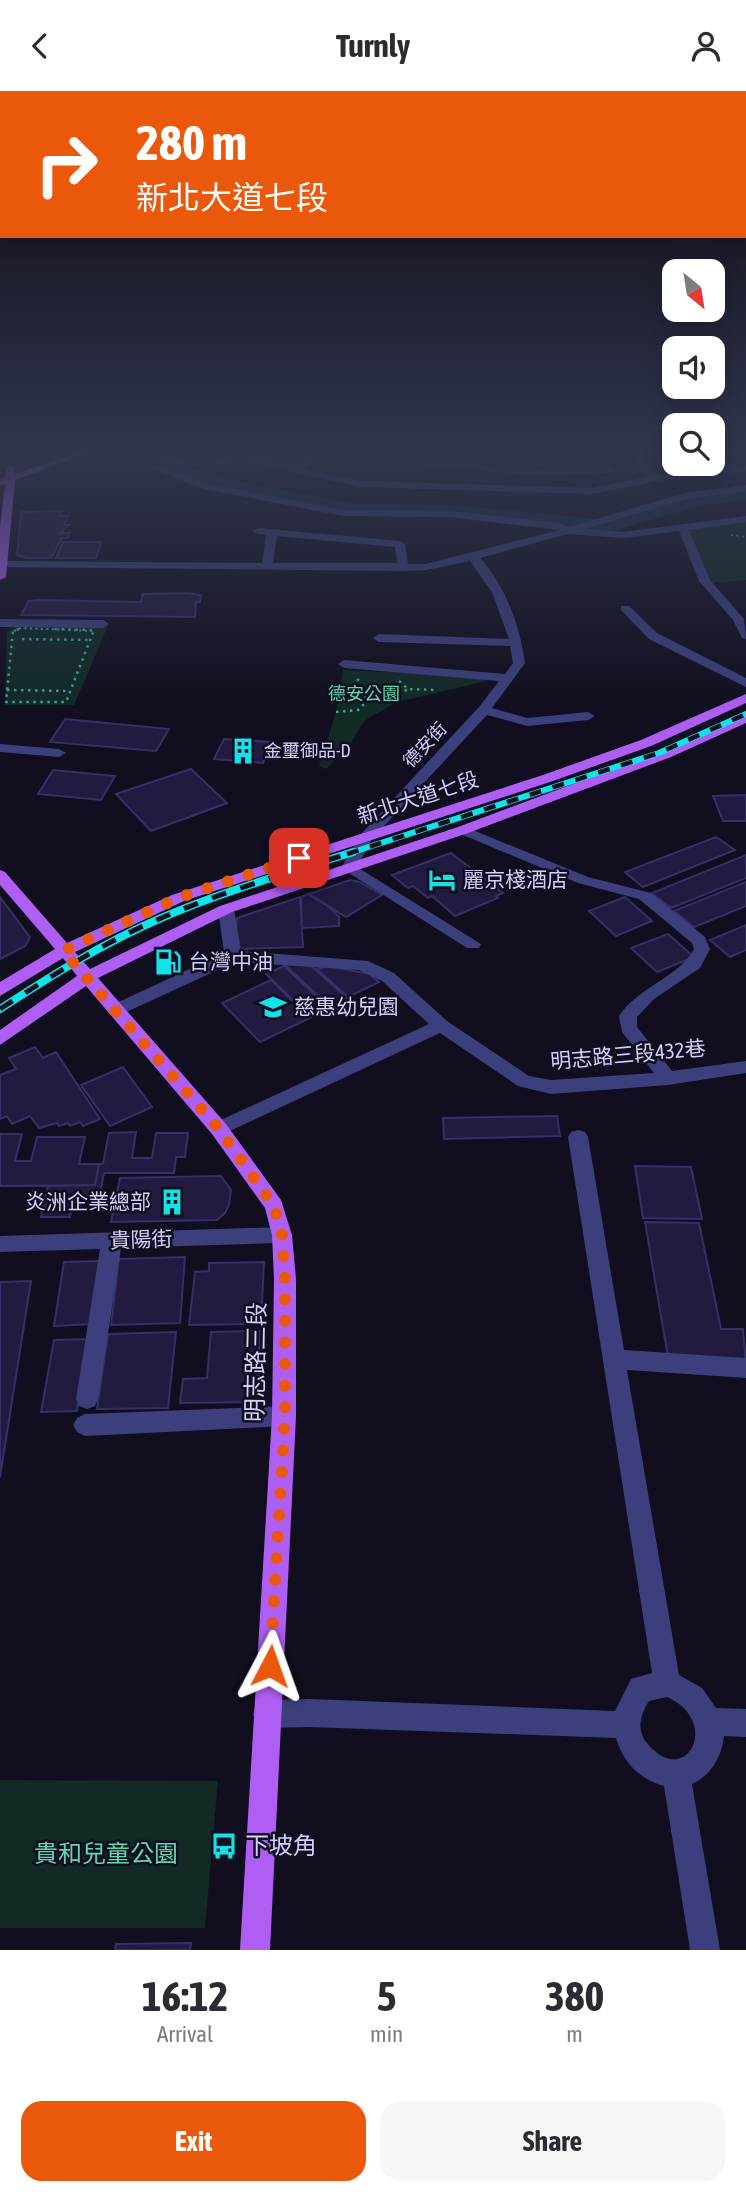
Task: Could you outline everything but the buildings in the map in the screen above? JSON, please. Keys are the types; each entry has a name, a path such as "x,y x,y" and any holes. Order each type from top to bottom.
{"main road":[{"path":"0,577 2,541"},
{"name":"新北大道七段","path":"0,990 63,951 178,898 548,778 634,747 746,698"},
{"name":"新北大道七段","path":"0,1039 87,977 226,909 463,829 666,754 746,718"},
{"name":"明志路三段","path":"0,874 63,951 219,1129 274,1206 282,1235 285,1279 285,1416 255,1950"}],"street":[{"path":"267,567 271,541"},
{"path":"365,541 400,544 403,568"},
{"path":"1,564 403,568 450,563 532,541"},
{"path":"688,541 705,581 738,619 746,635"},
{"path":"344,664 510,678 519,663 517,643 493,583 485,569 473,557"},
{"path":"625,608 653,636 746,683"},
{"path":"0,623 99,627"},
{"path":"379,638 517,643"},
{"name":"德安街","path":"349,868 366,837 484,710 510,678"},
{"path":"484,710 527,722 589,716"},
{"path":"0,748 59,753"},
{"path":"463,829 583,880 625,888 645,896 699,941 702,949 694,964 648,995 628,1016 628,1028 668,1077"},
{"path":"349,868 473,944"},
{"path":"116,1010 233,956 226,909"},
{"name":"明志路三段432巷","path":"233,956 362,965 388,977 441,1025 524,1081 551,1087 746,1067"},
{"path":"219,1129 441,1025"},
{"path":"578,1137 667,1684"},
{"name":"貴陽街","path":"0,1244 282,1235"},
{"path":"87,1399 113,1241"},
{"path":"614,1359 746,1368"},
{"path":"85,1425 285,1416"},
{"path":"667,1684 692,1696 709,1722 708,1751 701,1763 690,1771 662,1772 648,1765 629,1740 626,1710 641,1689 667,1684"},
{"path":"267,1714 310,1713 626,1725"},
{"path":"709,1722 746,1723"},
{"path":"676,1773 705,1950"}],"path":[{"path":"16,629 12,639 6,702 66,702 90,640 99,627"},
{"path":"12,639 90,640"},
{"path":"365,678 355,681 352,689 368,699 390,698 408,689"},
{"path":"394,678 399,679 401,685 408,689 438,691"},
{"path":"7,690 70,691"},
{"path":"336,712 358,710 368,699"}],"green space":[{"path":"693,541 746,541 746,580 710,583"},
{"path":"20,625 108,626 74,705 5,705 7,631"},
{"name":"德安公園","path":"343,670 490,677 487,681 397,702 364,721 348,748 326,769 319,766 336,712"},
{"name":"貴和兒童公園","path":"0,1780 218,1781 205,1928 0,1928"}],"railway":[{"path":"347,854 659,753 746,714"},
{"path":"0,1009 58,972 138,928 230,891 353,852"}],"place":[{"name":"金璽御品-D","path":"243,751"},
{"name":"麗京棧酒店","path":"442,880"},
{"name":"台灣中油","path":"168,962"},
{"name":"慈惠幼兒園","path":"273,1007"},
{"name":"炎洲企業總部","path":"172,1202"},
{"name":"下坡角","path":"224,1846"}],"route":[{"path":"270,1666 285,1416 285,1279 282,1235 274,1206 219,1129 63,951 178,898 299,858"}]}
